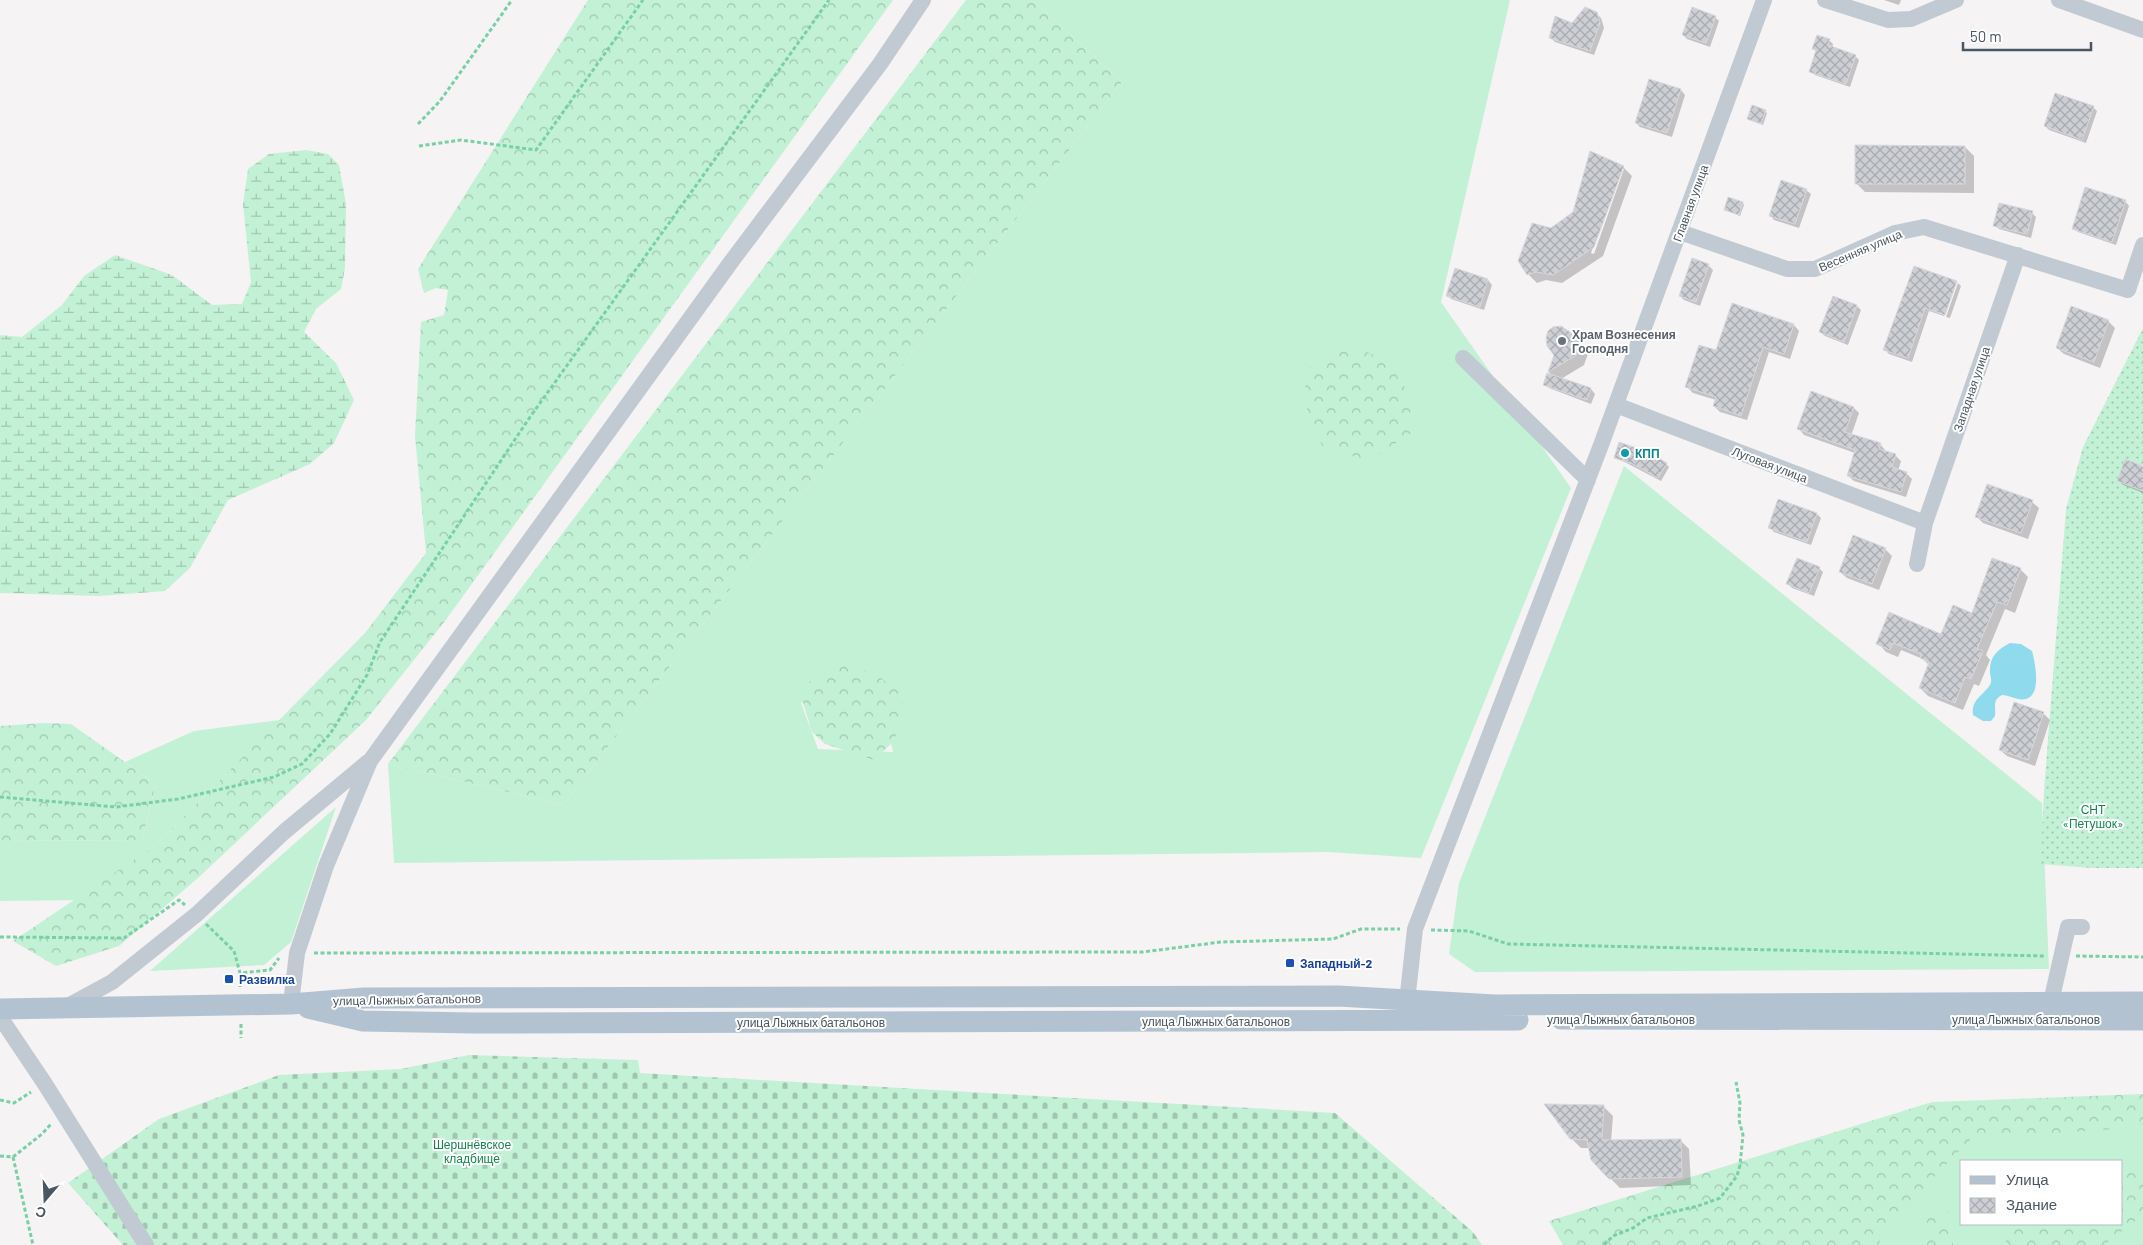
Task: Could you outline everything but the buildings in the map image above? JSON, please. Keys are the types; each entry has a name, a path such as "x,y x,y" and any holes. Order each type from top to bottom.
{"main road":[{"name":"улица Лыжных батальонов","path":"0,1009 291,1004 364,998 1338,996 1495,1005 2143,1002"},
{"name":"улица Лыжных батальонов","path":"291,1004 363,1021 462,1023 2143,1020"}],"street":[{"path":"291,1004 297,953 326,866 370,761 731,262 880,64 922,0"},
{"name":"Главная улица","path":"1406,1021 1415,929 1588,480 1764,0"},
{"path":"1825,0 1888,20 1911,19 1956,0"},
{"path":"2060,0 2143,30"},
{"name":"Весенняя улица","path":"1680,232 1787,269 1815,269 1895,233 1924,227 2128,290 2143,245"},
{"name":"Западная улица","path":"1917,564 1925,523 2018,255"},
{"path":"1463,358 1588,480"},
{"name":"Луговая улица","path":"1616,405 1925,523"},
{"path":"63,1009 112,982 197,914 284,832 370,761"},
{"path":"2051,1002 2068,927 2082,927"},
{"path":"0,1017 63,1112 146,1245"}],"path":[{"path":"418,124 440,101 512,0"},
{"path":"419,146 461,140 536,150 643,0"},
{"path":"0,797 116,807 178,799 246,785 274,777 302,764 330,734 368,675 380,642 530,418 829,0"},
{"path":"0,937 124,938 179,900 197,914 234,951 240,973 270,970 283,954 297,953 1143,952 1221,942 1333,939"},
{"path":"1508,944 2143,957"},
{"path":"1604,1245 1614,1236 1633,1228 1647,1218 1698,1206 1720,1198 1737,1176 1740,1165 1743,1135 1739,1120 1740,1103 1736,1082"},
{"path":"0,1100 14,1103 45,1084"},
{"path":"0,1156 13,1157 42,1134 63,1112"},
{"path":"13,1157 33,1245"}],"green space":[{"path":"588,0 893,0 445,621 366,720 199,877 119,946 56,966 13,941 156,845 365,633 426,553 415,436 421,322 444,315 448,290 436,288 424,293 418,269"},
{"path":"966,0 1033,0 1122,82 563,805 388,764"},
{"path":"1033,0 1510,0 1441,302 1571,488 1421,858 1328,852 394,863 388,764 563,805 1122,82","holes":["846,674 880,693 893,752 818,749 801,703"]},
{"path":"306,150 328,154 339,165 346,204 345,268 341,289 316,309 304,332 336,363 354,400 334,443 310,464 228,500 190,568 165,591 99,596 0,593 0,335 22,337 62,305 84,276 115,255 172,275 212,305 242,304 251,282 243,204 248,169 269,154"},
{"name":"СНТ «Петушок»","path":"2143,328 2143,868 2092,868 2041,864 2044,791 2066,509 2083,447"},
{"path":"1344,342 1387,361 1408,392 1413,432 1368,461 1323,447 1308,420 1304,372"},
{"path":"1624,466 2042,803 2049,969 1475,972 1449,954 1459,883"},
{"path":"836,661 875,674 904,695 895,740 874,760 825,744 812,732 799,690"},
{"path":"280,720 156,845 82,900 0,901 0,841 142,840 156,784 125,762 194,731"},
{"path":"44,723 71,724 156,784 142,840 0,841 0,726"},
{"path":"336,807 291,942 264,965 150,971"},
{"name":"Шершнёвское кладбище","path":"469,1055 638,1060 640,1073 1335,1113 1473,1232 1482,1245 123,1245 68,1183 159,1119 279,1075 401,1069"},
{"path":"2143,1094 2143,1127 1971,1139 1883,1230 1879,1245 1563,1245 1549,1221 1932,1102"},
{"path":"1924,1121 2143,1126 2143,1245 1758,1245"},
{"path":"2143,1172 2143,1215 2104,1245 2007,1245 2003,1232 2007,1225 2123,1225 2123,1173"},
{"path":"1951,1210 1953,1245 1920,1245 1929,1215"}],"water":[{"path":"2010,643 2021,644 2032,651 2036,678 2034,691 2026,699 2002,695 1995,704 1995,716 1991,721 1983,721 1973,715 1974,705 1991,684 1990,667 1992,658 2001,648"}],"place":[{"name":"Храм Вознесения Господня","path":"1562,341"},
{"name":"КПП","path":"1625,453"},
{"name":"Западный-2","path":"1290,963"},
{"name":"Развилка","path":"229,979"}]}
